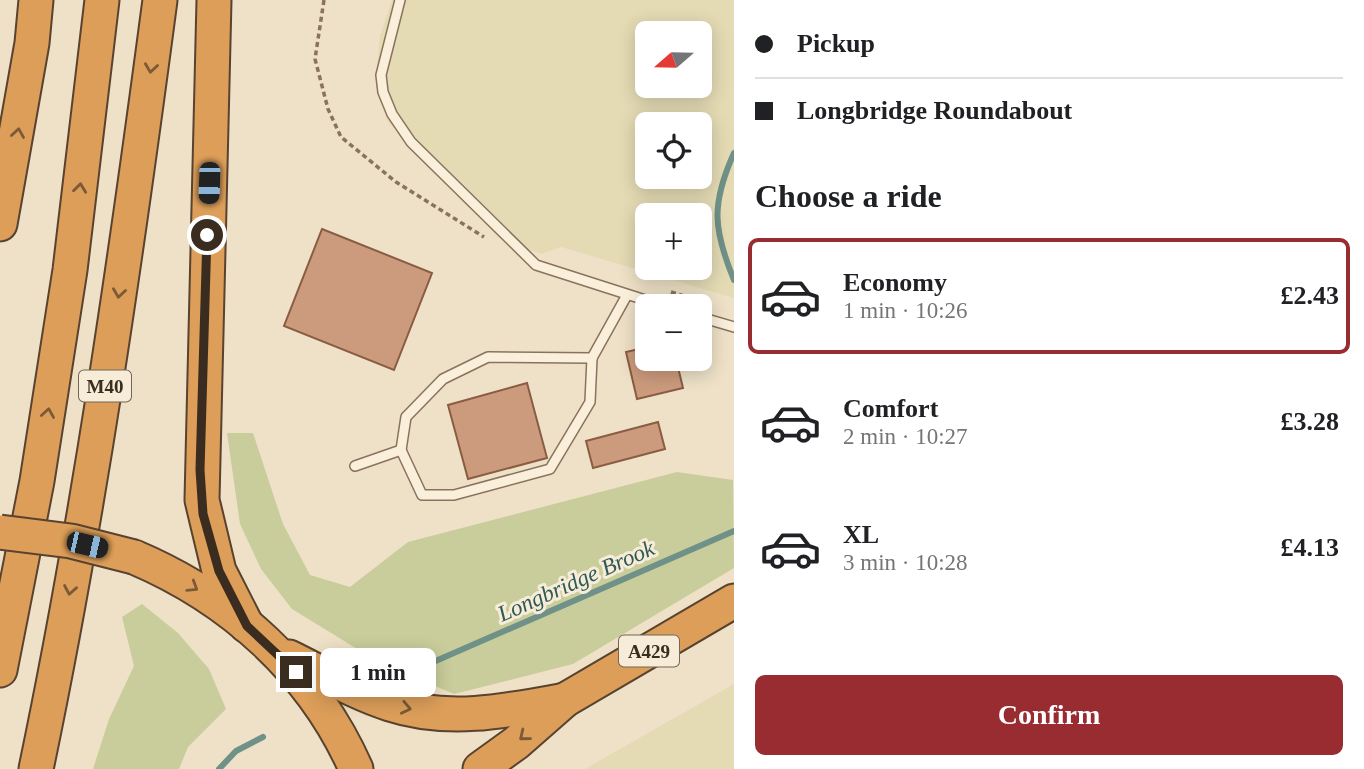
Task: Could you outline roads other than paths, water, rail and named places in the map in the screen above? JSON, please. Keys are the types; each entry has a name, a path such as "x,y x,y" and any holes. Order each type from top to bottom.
{"highway":[{"path":"0,224 24,94 36,0"},
{"name":"M40","path":"0,670 37,481 71,270 102,0"},
{"name":"M40","path":"36,769 57,667 106,375 160,0"},
{"path":"214,0 200,470 203,514 219,571 247,626"},
{"path":"0,532 71,541 134,557 188,583 247,626 277,652 313,694 356,769"},
{"name":"A429","path":"480,769 516,743 565,700 734,601"},
{"name":"A429","path":"277,652 367,695 421,711 470,714 565,700"}],"lane":[{"path":"400,0 381,75 383,92 400,130 536,265 635,298"},
{"path":"592,358 488,357 443,380 406,417 401,450 422,495 454,495 550,469 590,402 592,358 626,295"},
{"path":"712,321 734,327"},
{"path":"355,466 401,450"}],"waterway":[{"name":"Longbridge Brook","path":"734,153 718,202 722,246 734,280"},
{"name":"Longbridge Brook","path":"431,663 734,531"},
{"name":"Longbridge Brook","path":"219,769 236,751 263,737"}]}
